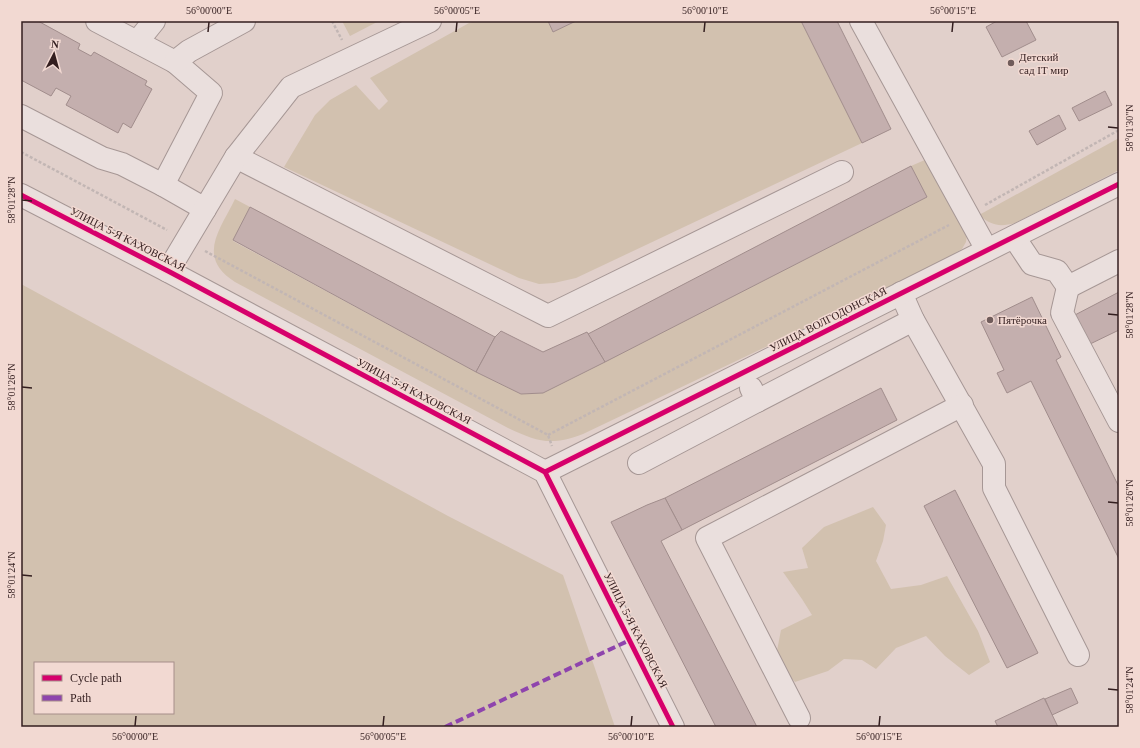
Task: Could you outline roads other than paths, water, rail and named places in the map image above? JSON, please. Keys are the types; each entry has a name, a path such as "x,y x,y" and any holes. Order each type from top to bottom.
{"street":[{"path":"98,21 175,62 211,93 163,184"},
{"path":"137,42 154,21"},
{"path":"175,62 205,42 244,21"},
{"path":"168,271 236,158 291,87 430,21"},
{"path":"862,21 987,250"},
{"path":"21,116 102,158 122,164 163,184 205,209"},
{"path":"236,158 548,316 842,172"},
{"name":"УЛИЦА ВОЛГОДОНСКАЯ","path":"553,468 1119,184"},
{"name":"УЛИЦА 5-Я КАХОВСКАЯ","path":"21,195 553,468 673,727"},
{"path":"1014,237 1032,264 1057,271 1068,288 1062,314 1119,421"},
{"path":"1068,288 1119,261"},
{"path":"901,294 913,320 994,464 994,488 1078,655"},
{"path":"639,463 913,320"},
{"path":"744,372 757,401"},
{"path":"799,718 707,538 962,405"}],"place":[{"name":"Детский сад IT мир","path":"1011,63"},
{"name":"Пятёрочка","path":"990,320"}]}
